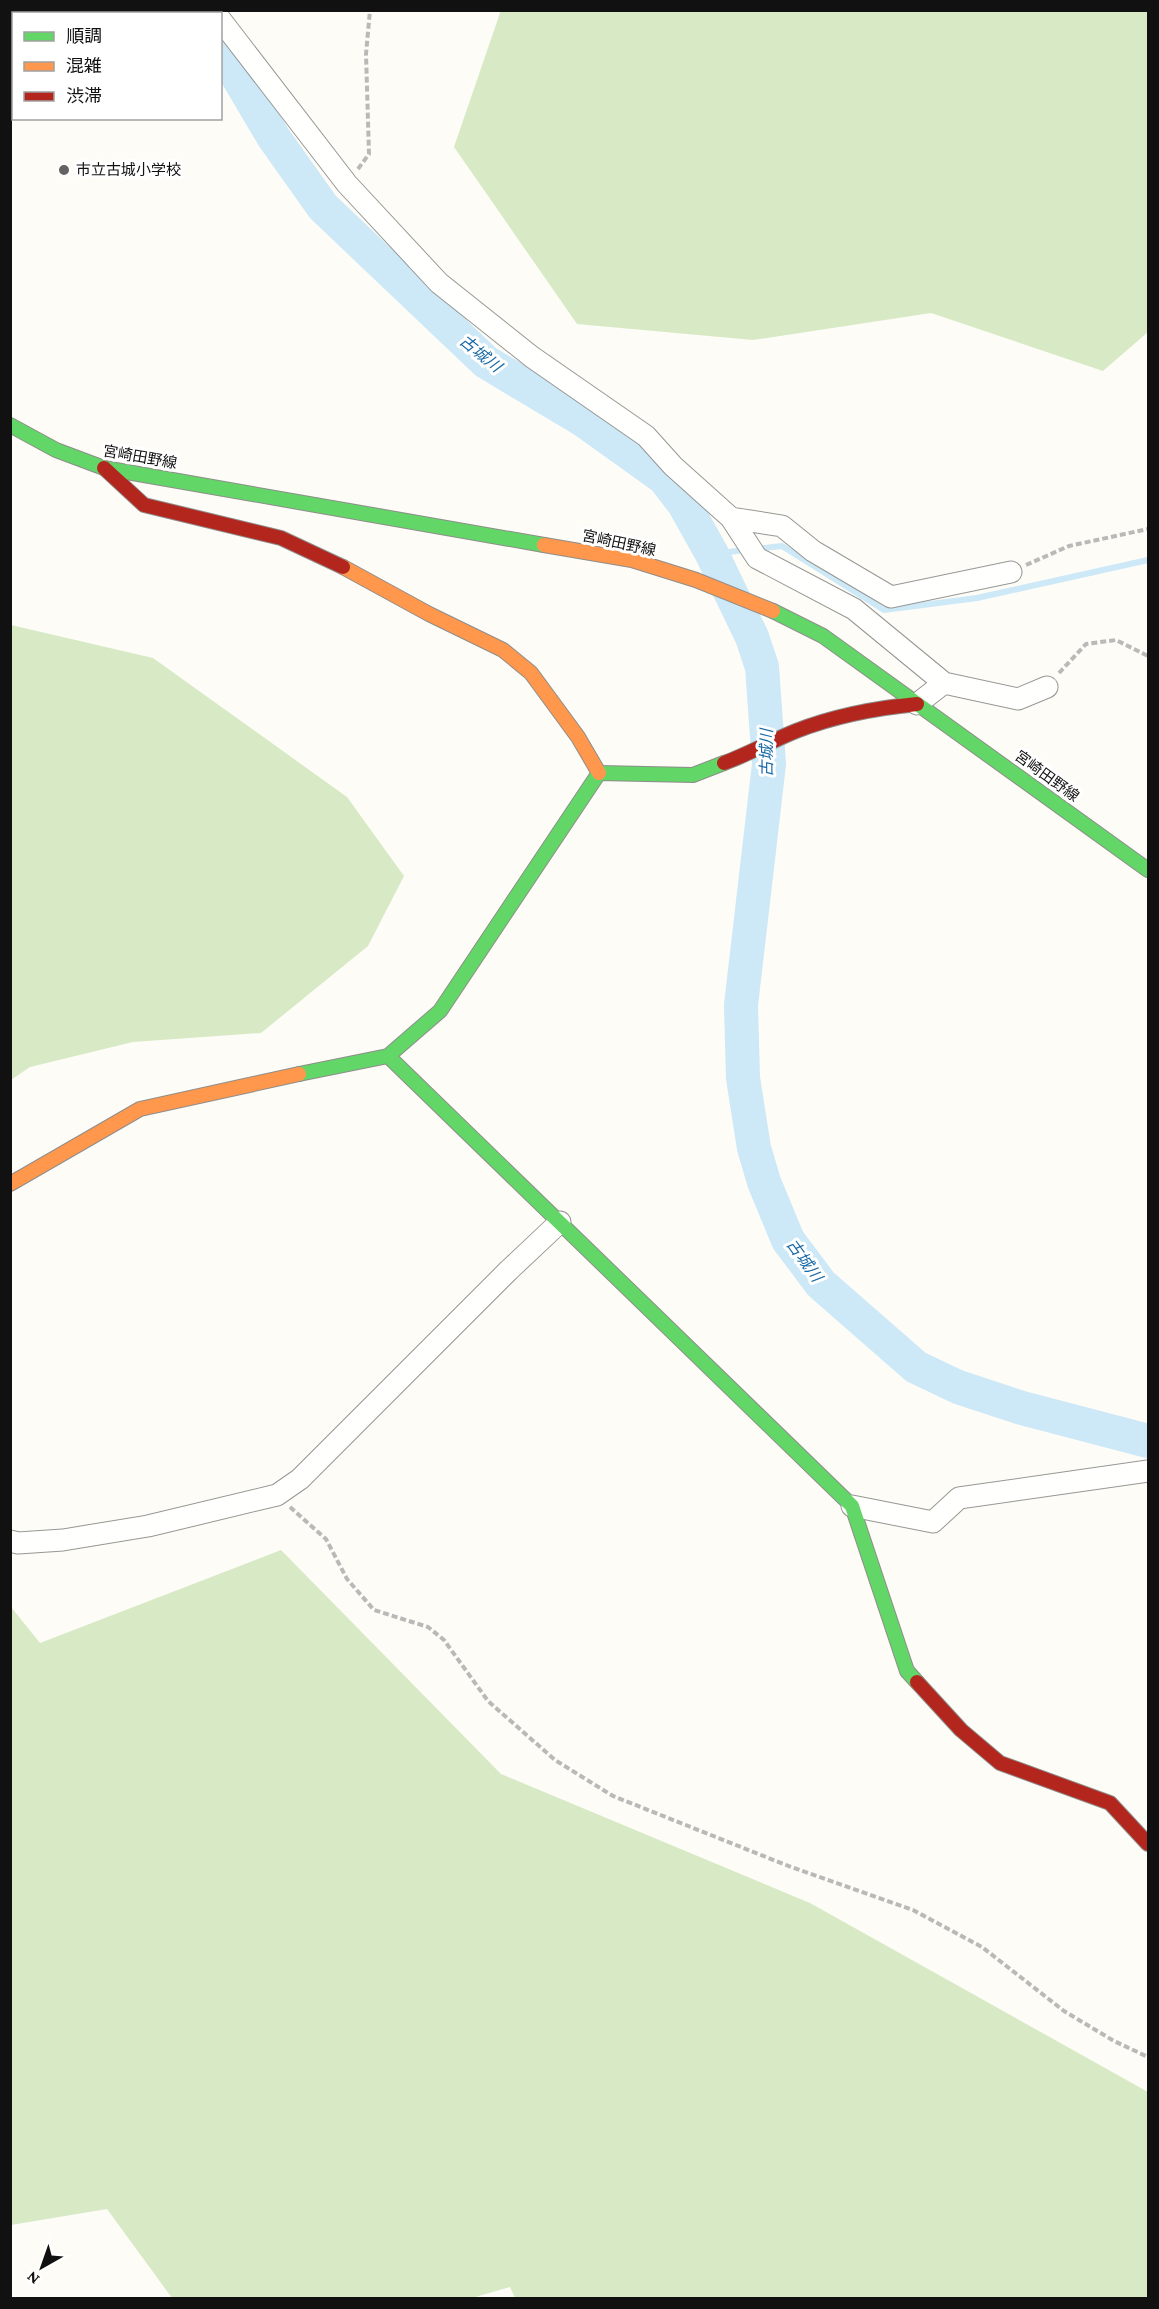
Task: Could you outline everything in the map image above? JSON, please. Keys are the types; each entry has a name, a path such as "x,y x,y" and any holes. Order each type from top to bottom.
{"street":[{"path":"222,22 347,184 438,283 532,357 646,436 673,466 731,518 757,558 854,609 944,683 1018,699 1047,687"},
{"name":"宮崎田野線","path":"10,425 48,447 79,461 104,468 632,560 696,580 760,605 823,636 1149,870"},
{"path":"104,468 144,505 281,538 360,575 503,650 531,674 578,737 599,773"},
{"path":"731,518 782,526 813,551 891,597 1011,572"},
{"path":"599,773 693,775 796,731 835,718 917,704 944,683"},
{"path":"10,1184 140,1109 388,1056 440,1011 599,773"},
{"path":"388,1056 852,1506 907,1671 961,1730 1000,1763 1110,1803 1149,1844"},
{"path":"10,1541 18,1543 63,1540 148,1526 277,1495 300,1479 560,1222"},
{"path":"852,1506 933,1522 959,1498 1149,1471"}],"path":[{"path":"347,184 369,154 366,54 370,10"},
{"path":"1011,572 1069,546 1149,529"},
{"path":"1047,687 1086,644 1116,640 1149,656"},
{"path":"277,1495 326,1539 347,1579 374,1610 428,1627 444,1640 488,1701 555,1760 613,1796 791,1868 913,1910 982,1947 1064,2011 1114,2041 1149,2057"}],"green space":[{"path":"501,10 1148,11 1148,332 1103,371 931,313 753,340 577,324 454,147"},
{"path":"11,625 153,658 347,797 404,876 368,946 261,1033 133,1042 30,1067 11,1080"},
{"path":"281,1550 501,1774 810,1903 1148,2092 1148,2298 515,2298 510,2287 472,2298 172,2298 107,2209 11,2225 11,1607 40,1643"}],"waterway":[{"name":"古城川","path":"222,56 235,72 274,138 323,207 486,362 583,420 664,478 684,504 712,554 752,637 762,667 769,764 741,1005 743,1078 754,1148 764,1182 788,1240 821,1284 916,1367 958,1387 1022,1408 1148,1441"},
{"path":"755,549 782,546 884,610 977,598 1148,560"},
{"path":"712,554 745,550"}],"traffic: fast":[{"path":"10,425 56,450 104,468 544,545"},
{"path":"773,611 823,636 1148,870"},
{"path":"299,1074 388,1056 440,1011 599,773 693,775 724,763"},
{"path":"388,1056 852,1506 907,1671 917,1682"}],"traffic: slow":[{"path":"544,545 632,560 696,580 773,611"},
{"path":"343,567 429,614 503,650 531,673 578,737 599,773"},
{"path":"10,1184 140,1109 299,1074"}],"traffic: jam":[{"path":"104,468 144,505 281,538 343,567"},
{"path":"724,763 796,731 825,721 871,710 917,704"},
{"path":"917,1682 961,1730 1000,1763 1110,1803 1148,1844"}],"place":[{"name":"市立古城小学校","path":"64,170"}]}
